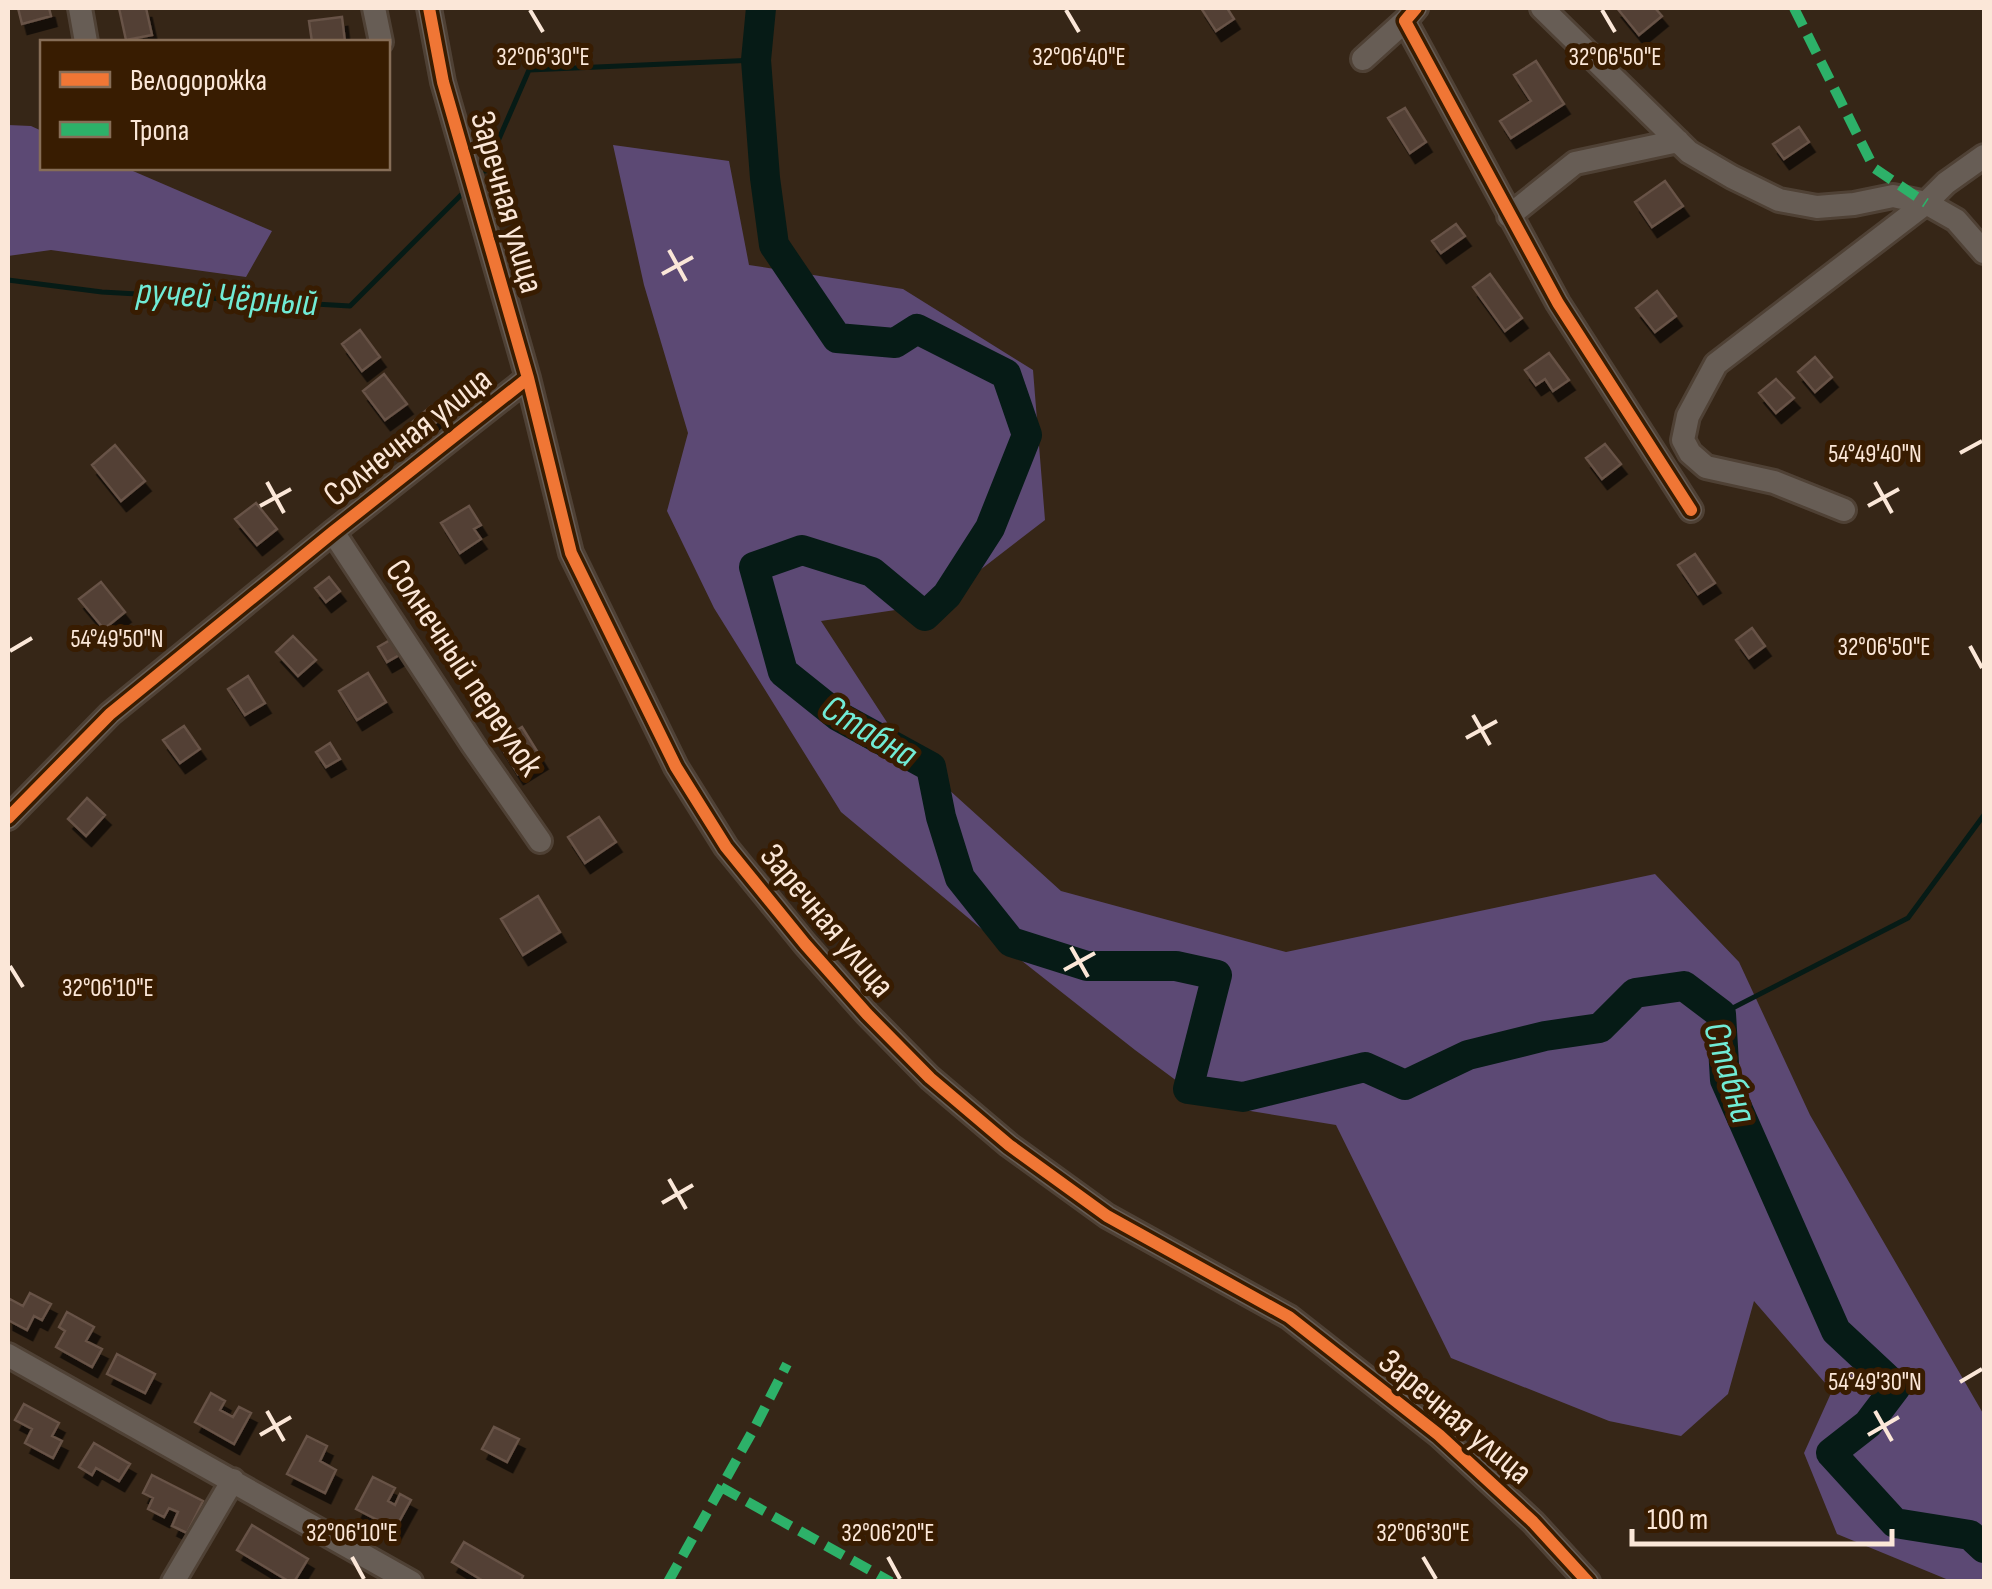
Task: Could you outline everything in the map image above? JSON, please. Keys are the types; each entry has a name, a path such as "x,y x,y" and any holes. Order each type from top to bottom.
{"street":[{"path":"80,8 86,40"},
{"path":"374,8 381,40"},
{"name":"Заречная улица","path":"429,8 442,82 528,378 571,553 676,767 726,848 867,1014 930,1078 1009,1145 1107,1216 1288,1317 1439,1435 1534,1522 1588,1582"},
{"path":"1542,8 1564,18 1689,152 1779,200 1817,207 1893,196 1926,202 1956,220 1984,252"},
{"path":"1363,60 1410,14 1510,216 1558,303 1691,510"},
{"path":"1510,216 1575,163 1678,141"},
{"path":"1844,510 1774,482 1706,467 1690,453 1683,440 1688,416 1716,364 1984,156"},
{"name":"Солнечная улица","path":"8,818 110,714 528,378"},
{"name":"Солнечный переулок","path":"333,532 540,842"},
{"path":"8,1355 411,1582"},
{"path":"173,1582 233,1480"}],"shaded area":[{"path":"8,125 40,130 40,170 131,170 272,231 246,277 51,250 8,256"},
{"path":"613,145 729,161 749,265 903,289 1033,370 1045,520 936,604 821,621 905,750 1061,891 1286,952 1655,874 1739,962 1810,1115 1984,1415 1984,1581 1951,1581 1837,1534 1804,1453 1832,1391 1754,1301 1728,1394 1681,1436 1609,1421 1451,1358 1336,1125 1208,1104 984,931 841,812 714,608 667,511 688,433 644,285"}],"building":[{"path":"18,8 49,8 51,16 22,24"},
{"path":"119,8 146,8 152,35 126,40"},
{"path":"1201,8 1227,8 1234,19 1216,31"},
{"path":"1617,8 1655,8 1662,16 1639,35"},
{"path":"342,17 345,40 312,40 309,21"},
{"path":"1536,61 1564,104 1511,138 1500,121 1531,101 1514,75"},
{"path":"1405,108 1426,142 1410,153 1388,118"},
{"path":"1799,127 1809,142 1784,159 1773,144"},
{"path":"1665,181 1683,206 1652,227 1635,202"},
{"path":"1456,224 1465,236 1441,253 1432,241"},
{"path":"1490,274 1522,318 1505,331 1473,287"},
{"path":"1657,291 1676,316 1655,332 1636,308"},
{"path":"360,330 380,357 362,371 342,344"},
{"path":"1549,353 1569,380 1553,391 1545,379 1536,385 1525,370"},
{"path":"1815,357 1832,377 1815,392 1798,372"},
{"path":"384,374 407,404 385,420 363,391"},
{"path":"1776,379 1794,398 1776,413 1759,393"},
{"path":"430,407 440,419 420,436 410,424"},
{"path":"1605,444 1621,464 1602,479 1586,458"},
{"path":"115,445 145,481 121,501 92,465"},
{"path":"256,503 277,529 257,545 235,519"},
{"path":"469,506 481,525 474,529 481,539 460,553 441,523"},
{"path":"1695,554 1715,583 1698,594 1678,565"},
{"path":"329,577 340,591 326,602 315,588"},
{"path":"101,582 125,612 104,629 79,599"},
{"path":"1752,628 1765,646 1749,658 1736,640"},
{"path":"293,636 316,660 298,676 276,652"},
{"path":"392,639 401,654 387,662 378,647"},
{"path":"368,673 386,702 357,720 339,691"},
{"path":"248,676 265,703 245,715 228,689"},
{"path":"184,726 200,749 180,763 163,740"},
{"path":"522,727 542,759 518,774 498,742"},
{"path":"330,743 340,759 326,767 316,752"},
{"path":"87,798 105,815 86,836 68,819"},
{"path":"599,817 616,842 585,863 568,837"},
{"path":"538,896 560,932 523,955 501,919"},
{"path":"30,1293 51,1304 42,1320 34,1316 27,1330 8,1320 8,1298 23,1306"},
{"path":"67,1312 94,1327 86,1341 102,1349 92,1367 56,1347 65,1331 59,1327"},
{"path":"117,1354 155,1374 145,1393 107,1374"},
{"path":"211,1393 225,1401 220,1410 233,1417 239,1407 251,1413 234,1444 195,1422"},
{"path":"24,1404 59,1423 52,1436 62,1441 53,1458 25,1443 32,1429 15,1420"},
{"path":"494,1427 519,1439 507,1462 482,1449"},
{"path":"307,1436 327,1446 320,1461 336,1470 325,1493 287,1474"},
{"path":"94,1443 130,1464 119,1481 96,1468 92,1475 79,1467"},
{"path":"152,1475 203,1501 187,1533 172,1526 178,1512 169,1508 164,1517 148,1509 153,1498 143,1493"},
{"path":"373,1477 395,1488 388,1501 395,1505 400,1494 411,1500 395,1529 356,1509"},
{"path":"252,1525 308,1559 294,1582 237,1550"},
{"path":"464,1542 523,1576 520,1582 485,1582 452,1562"}],"waterway":[{"name":"Стабна","path":"761,8 756,60 774,245 837,338 895,343 917,329 1006,374 1027,435 990,528 947,595 925,616 872,572 802,550 754,567 783,672 838,716 931,767 960,878 1011,942 1087,966 1176,966 1217,975 1188,1089 1243,1097 1365,1067 1405,1085 1468,1055 1545,1036 1600,1028 1635,993 1684,986 1721,1014 1725,1080 1836,1331 1896,1387 1868,1424 1831,1453 1895,1523 1970,1535 1984,1548"},
{"path":"485,171 529,70 756,60"},
{"name":"ручей Чёрный","path":"8,280 102,292 350,306 461,195"},
{"path":"1721,1014 1908,918 1984,815"}],"marked path":[{"path":"1794,8 1874,168 1926,203"},
{"path":"668,1582 787,1364"},
{"path":"721,1487 891,1582"}],"cycle path":[{"path":"429,8 443,82 528,378 571,553 676,767 726,847 805,944 930,1078 1009,1145 1107,1216 1289,1317 1439,1435 1533,1522 1588,1582"},
{"path":"1416,8 1405,21 1558,303 1691,510"},
{"path":"8,818 110,714 528,378"}]}
